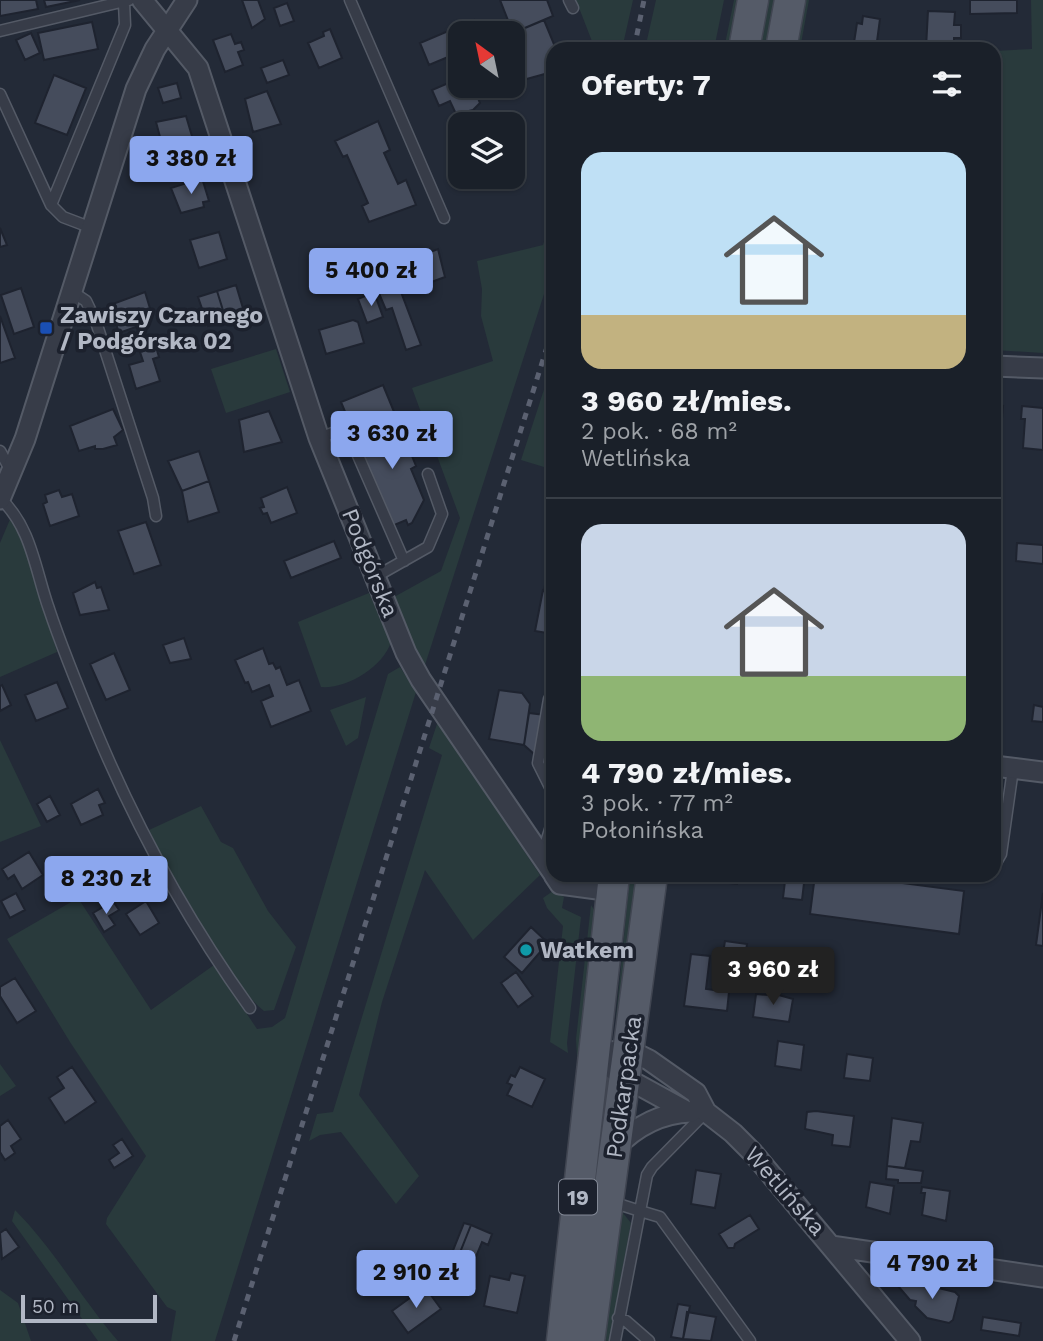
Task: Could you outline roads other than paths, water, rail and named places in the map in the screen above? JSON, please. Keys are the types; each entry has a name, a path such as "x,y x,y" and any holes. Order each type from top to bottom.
{"main road":[{"path":"745,42 753,0"},
{"path":"782,42 790,0"},
{"name":"Podkarpacka","path":"589,1341 651,882"},
{"name":"Podkarpacka","path":"562,1341 613,883"}],"street":[{"path":"0,499 72,291 136,89 166,32 187,0"},
{"name":"Podgórska","path":"132,1 184,48 198,68 319,438 375,577 421,680 546,861"},
{"path":"1001,366 1043,368"},
{"path":"1003,767 1043,772"},
{"name":"Podgórska","path":"559,882 613,883"},
{"name":"Wetlińska","path":"592,1054 627,1063 697,1112 733,1133 753,1153 911,1341"},
{"name":"Wetlińska","path":"627,1063 649,1060 696,1093 697,1112"},
{"path":"615,1148 642,1124 674,1113 697,1112"},
{"path":"831,1246 1043,1277"}],"lane":[{"path":"350,0 444,218"},
{"path":"0,31 132,1 125,25 51,205"},
{"path":"0,94 51,205 63,217 92,228"},
{"path":"72,291 86,301 96,322 153,498 156,516"},
{"path":"319,438 346,428 404,561"},
{"path":"0,450 11,471"},
{"path":"375,577 428,547 442,514 428,474"},
{"path":"0,499 14,512 26,533 71,670 133,813 163,873 250,1009"},
{"path":"546,716 538,763 546,779"},
{"path":"1001,854 1003,767"},
{"path":"542,855 546,842"},
{"path":"615,1341 647,1175 697,1112"},
{"path":"608,1201 660,1217 750,1341"},
{"path":"618,1318 634,1327 649,1341"}],"railway":[{"path":"635,42 644,0"},
{"path":"234,1341 546,350"}],"place":[{"name":"Zawiszy Czarnego / Podgórska 02","path":"46,328"},
{"name":"Watkem","path":"526,950"}]}
